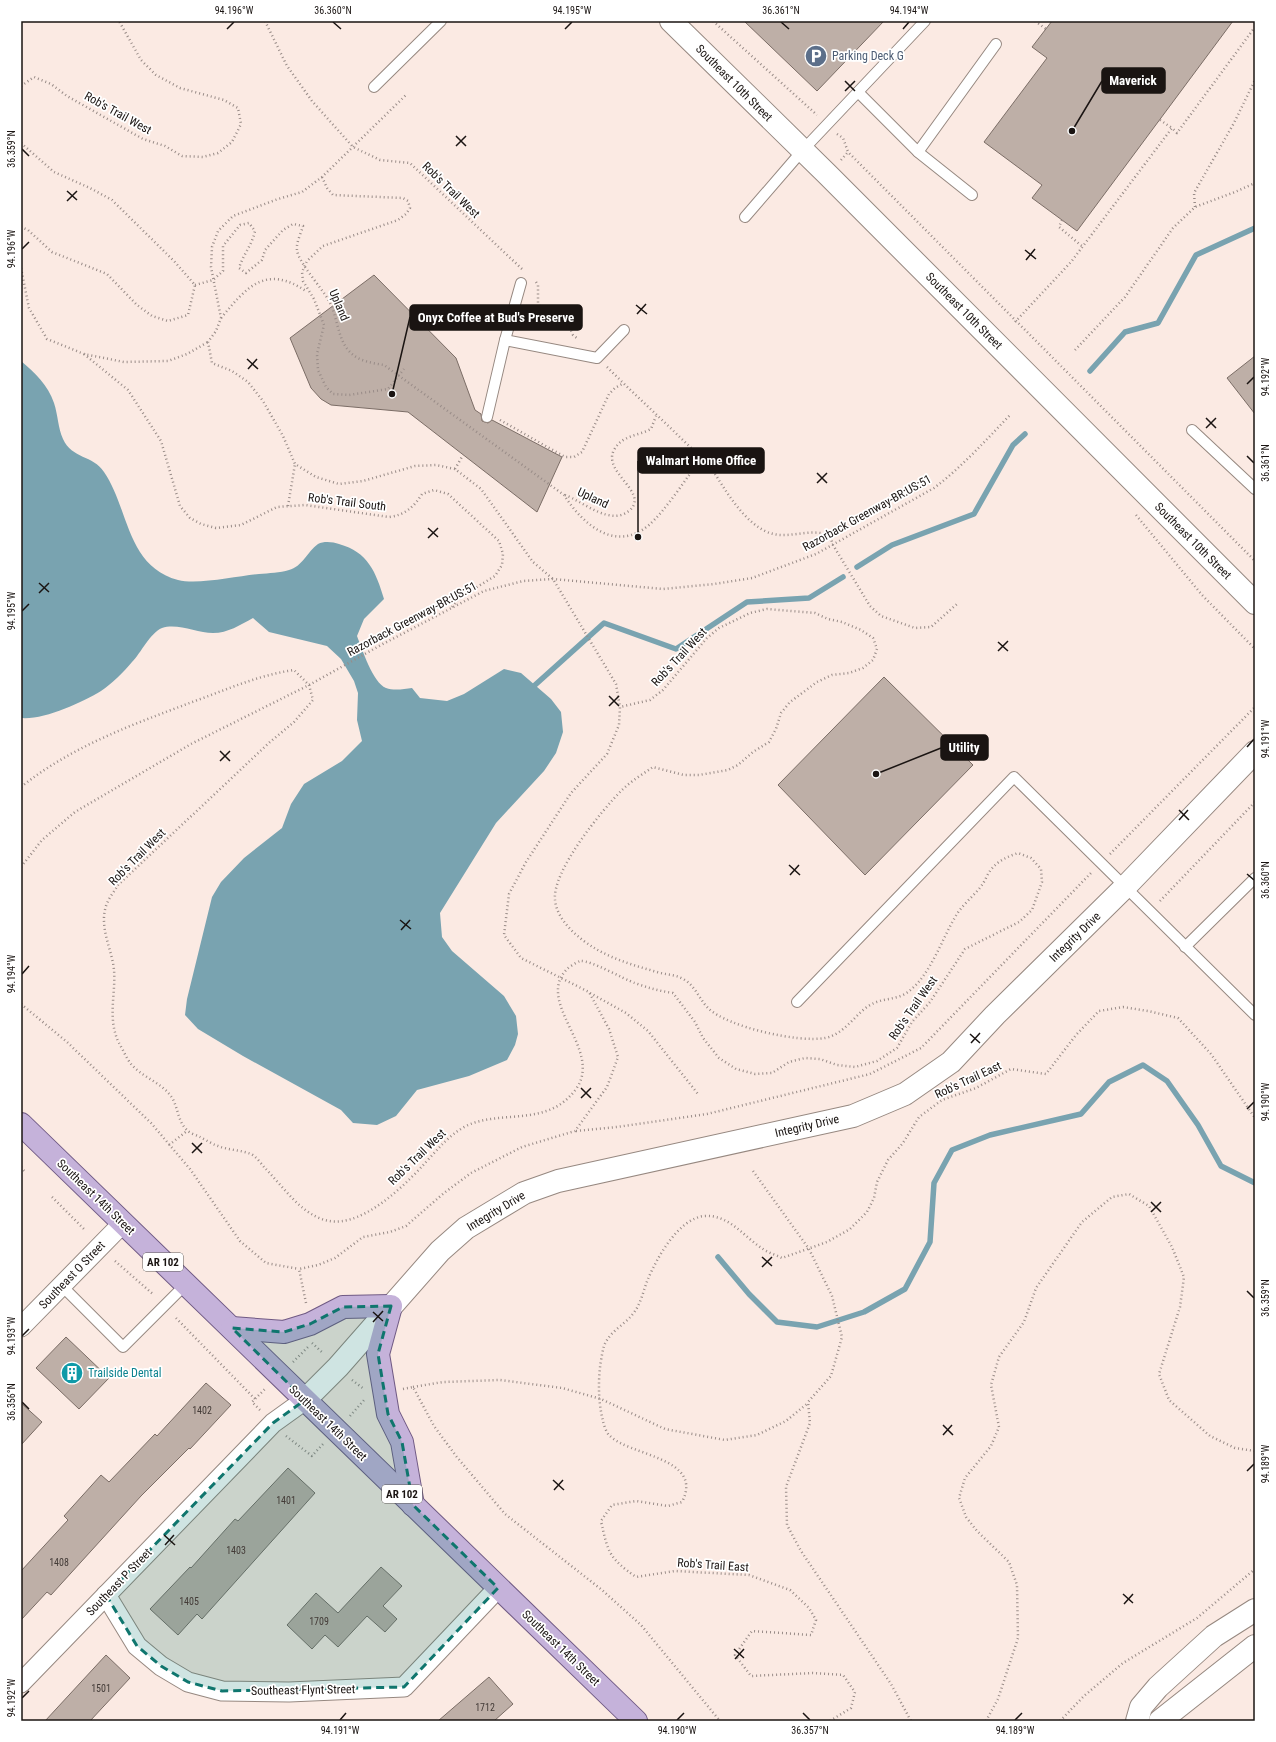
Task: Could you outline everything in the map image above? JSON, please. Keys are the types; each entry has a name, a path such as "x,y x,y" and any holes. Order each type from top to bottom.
{"main road":[{"name":"Southeast 14th Street","path":"21,1124 636,1721"},
{"path":"232,1328 284,1332 310,1324 343,1307 391,1306 378,1354 388,1414 402,1442 413,1505"}],"street":[{"name":"Southeast 10th Street","path":"671,21 1255,604"},
{"name":"Integrity Drive","path":"305,1400 338,1367 440,1251 466,1228 524,1193 558,1181 853,1116 905,1094 951,1062 995,1015 1125,888 1255,752"},
{"name":"Southeast O Street","path":"21,1327 123,1223"},
{"name":"Southeast P Street","path":"21,1683 273,1423 305,1400"},
{"name":"Southeast Flynt Street","path":"106,1595 137,1646 161,1666 188,1682 222,1691 289,1692 404,1687 498,1588"},
{"path":"1137,1721 1141,1707 1158,1687 1214,1636 1255,1610"},
{"path":"1160,1721 1255,1646"}],"lane":[{"path":"374,87 440,21"},
{"path":"745,217 802,151 925,21"},
{"path":"918,152 996,44"},
{"path":"858,92 918,152 972,195"},
{"path":"487,415 505,340 521,283"},
{"path":"505,340 598,358 624,330"},
{"path":"1192,430 1255,489"},
{"path":"797,1002 1014,777 1255,1015"},
{"path":"1186,947 1255,878"},
{"path":"61,1285 123,1347 186,1284"}],"path":[{"name":"Rob's Trail West","path":"21,86 34,77 51,84 67,96 143,139 165,146 182,156 203,157 218,153 232,142 240,124 238,108 224,100 180,88 156,75 141,60 119,21"},
{"name":"Rob's Trail West","path":"265,21 287,66 312,101 353,147 380,160 410,163 525,272"},
{"path":"712,21 816,114"},
{"path":"1035,21 1046,29"},
{"path":"1160,120 1177,133 1255,27"},
{"path":"1195,206 1194,193 1234,123 1255,80"},
{"path":"221,318 211,267 212,247 218,231 233,216 278,199 302,192 322,177 407,94"},
{"path":"1015,322 1060,276 1172,128"},
{"path":"836,133 843,138 848,152 1015,322 1255,561"},
{"path":"21,143 54,172 90,188 112,200 174,261 195,285"},
{"path":"307,291 303,282 302,272 307,261 323,246 398,220 406,214 410,208 408,202 403,198 333,195 327,188 322,177"},
{"path":"1075,350 1125,297 1173,228 1195,206 1235,192 1255,183"},
{"path":"1062,220 1059,227 1083,247"},
{"name":"Upland","path":"214,280 223,271 223,246 240,225 250,223 255,231 253,242 244,254 239,268 246,273 262,260 265,250 273,238 293,224 303,226 297,249 300,259 332,306 342,338 350,353 365,362 384,365 564,495 607,516 618,516 625,514 632,508 634,501 628,483 614,469 612,459 613,451 618,444 626,438 651,429 656,416"},
{"path":"21,227 28,230 52,252 107,274 137,305 158,318 168,321 188,315 195,285"},
{"path":"21,268 29,308 47,339 84,354 124,362 168,361 187,354 208,342 216,330 221,318 242,293 265,279 273,278 296,284 307,291 314,299 324,325 317,354 318,370 326,387 333,394 348,394 388,389 404,369"},
{"path":"195,285 214,280"},
{"path":"534,281 538,285 538,303 541,310 566,319 573,335 582,343"},
{"path":"208,342 212,363 232,371 248,382 263,401 283,436 294,464 288,506"},
{"name":"Rob's Trail South","path":"84,354 128,390 152,425 160,441 180,506 190,518 201,524 216,528 242,525 278,507 305,505 389,517 398,516 408,511 422,494 434,490 448,494 499,541 502,554 502,565 495,576 459,598 452,608"},
{"path":"606,366 716,475 730,497 751,521 764,530 782,536 822,532 830,536 833,545 870,606 881,616 915,628 932,627 957,604"},
{"path":"487,415 565,457 574,457 582,452 609,394 615,388 624,383"},
{"name":"Razorback Greenway-BR:US:51","path":"21,867 42,840 75,812 191,744 309,685 484,591 523,581 553,580 663,589 714,584 752,578 816,554 934,488 950,476 971,456 1011,414"},
{"path":"455,469 464,455"},
{"name":"Upland","path":"564,495 574,509 589,524 604,534 623,537 637,533 650,524 701,459"},
{"path":"294,464 316,477 339,484 363,481 415,466 436,465 455,469 481,489 529,557 553,580 616,684 620,707 619,725 608,754 571,793 526,862 509,894 504,935 521,958 589,992 626,1013 648,1031 698,1094"},
{"path":"1136,514 1202,594 1255,649"},
{"name":"Rob's Trail West","path":"309,685 313,700 294,722 270,742 118,885 105,907 104,931 114,970 112,1014 117,1040 132,1065 161,1086 172,1097 187,1131 218,1146 253,1155 294,1201 319,1218 336,1224 357,1218 376,1208 413,1175 440,1145 456,1132 473,1123 533,1115 549,1111 576,1089 583,1074 582,1056 561,1007 558,994 562,978 568,968 580,961 594,964 611,973 651,989 673,993 695,1022 703,1038 719,1058 736,1069 755,1074 772,1072 789,1062 805,1058 820,1059 855,1067 877,1061 897,1048 912,1022 930,1002 965,949 1019,922 1032,910 1042,882 1041,869 1030,858 1018,853 1001,859 989,872 984,884 958,913 935,958 908,992 890,1000 871,1004 844,1028 827,1037 810,1039 774,1034 747,1027 708,1008 698,992 685,980 619,960 580,938 568,927 559,913 555,900 556,885 581,839 623,789 654,767 684,775 699,775 728,770 738,765 753,752 769,742 776,729 781,713 790,702 832,674 849,673 863,668 873,660 877,649 873,638 861,630 815,613 767,609 750,613 719,628 707,638 663,690 650,700 620,707"},
{"path":"21,786 43,769 82,747 133,724 268,674 294,670 309,685"},
{"path":"21,1004 67,1042 151,1123 190,1169 240,1241 266,1263 299,1269 318,1265 335,1258 362,1237 390,1232 406,1226 444,1193 471,1173 522,1147 576,1131 617,1127 707,1114 870,1074 920,1048 1255,707"},
{"path":"1160,901 1255,802"},
{"path":"576,1131 607,1087 618,1057 609,1028 589,992"},
{"name":"Rob's Trail East","path":"830,1721 851,1708 855,1692 843,1675 813,1673 751,1676 735,1655 752,1631 811,1635 816,1620 809,1608 790,1590 749,1575 675,1571 636,1577 617,1564 606,1547 601,1521 612,1505 636,1501 668,1506 682,1502 687,1493 687,1483 681,1471 653,1455 622,1445 608,1434 603,1420 600,1399 599,1371 605,1344 618,1327 632,1315 643,1297 653,1268 672,1238 685,1222 704,1216 734,1225 763,1249 782,1258 809,1250 827,1242 850,1229 867,1212 874,1198 877,1182 888,1160 903,1143 920,1117 942,1100 976,1088 1011,1069 1046,1074 1076,1036 1099,1011 1123,1007 1178,1018 1211,1054 1255,1118"},
{"path":"170,1145 187,1131"},
{"path":"21,1167 26,1172"},
{"path":"398,1389 443,1382 500,1380 562,1388 600,1399 665,1429 725,1440 757,1435 786,1421 808,1402 832,1376 842,1337 832,1296 809,1250 753,1171"},
{"path":"986,1721 998,1699 1018,1638 1017,1586 1009,1562 977,1531 966,1517 959,1498 965,1478 991,1446 999,1427 991,1385 999,1357 1024,1322 1036,1288 1082,1222 1112,1197 1129,1194 1149,1206 1172,1247 1184,1277 1180,1307 1159,1374 1169,1400 1210,1436 1235,1448 1255,1451"},
{"path":"52,1197 84,1229"},
{"path":"115,1260 154,1295"},
{"path":"299,1269 306,1304"},
{"path":"176,1318 255,1399"},
{"path":"312,1343 319,1349"},
{"path":"413,1387 434,1426 456,1456 505,1514 602,1590 641,1625 720,1721"},
{"path":"258,1396 252,1402 263,1414"},
{"path":"808,1402 810,1423 786,1487 786,1525 801,1551 890,1684 911,1721"},
{"path":"285,1435 312,1456"},
{"path":"1060,1721 1084,1696 1124,1663 1196,1618 1255,1569"}],"highlighted area":[{"path":"391,1306 378,1354 388,1414 402,1442 413,1505 498,1588 404,1687 222,1691 188,1682 161,1666 137,1646 106,1595 273,1423 305,1400 232,1328 284,1332 310,1324 343,1307"}],"water":[{"path":"21,361 45,385 54,403 61,435 67,445 77,454 94,462 104,472 112,486 138,549 148,562 161,573 178,580 196,581 218,580 282,572 298,566 318,544 328,542 339,544 357,552 369,564 378,580 384,599 364,619 357,636 368,665 381,685 386,688 399,690 412,688 420,698 447,701 464,694 504,669 521,673 551,699 561,712 563,732 556,753 544,771 496,823 440,913 442,937 452,951 504,996 516,1016 518,1034 515,1045 507,1060 469,1076 417,1090 396,1116 377,1125 353,1123 341,1110 243,1056 198,1029 185,1015 187,999 212,897 221,882 244,858 282,828 291,804 304,784 342,761 362,741 357,720 358,693 354,681 341,659 327,646 269,632 253,618 234,628 218,633 207,633 181,627 162,628 154,634 125,670 101,691 83,701 51,714 21,718"}],"building":[{"name":"Parking Deck G","path":"744,21 884,21 817,91"},
{"path":"1052,21 1233,21 1077,231 1032,198 1042,185 984,142 1047,58 1032,47"},
{"path":"374,275 456,358 475,410 481,414 482,421 488,423 492,420 562,457 537,512 408,412 331,405 321,399 311,388 290,338"},
{"path":"1255,356 1255,414 1227,378"},
{"path":"884,677 973,765 865,875 778,785"},
{"name":"Trailside Dental","path":"66,1337 109,1378 79,1409 36,1368"},
{"path":"206,1383 231,1405 190,1449 189,1448 141,1496 51,1595 47,1592 21,1620 21,1571 68,1520 64,1516 101,1475 109,1482 155,1434 157,1436"},
{"path":"21,1403 42,1422 21,1445"},
{"path":"288,1468 315,1493 202,1619 197,1614 178,1635 150,1609 190,1567 191,1568 235,1519 238,1521"},
{"path":"381,1567 402,1586 383,1606 397,1619 385,1632 367,1616 338,1647 325,1635 312,1649 287,1625 316,1593 338,1613"},
{"path":"106,1655 130,1678 90,1721 45,1721"},
{"path":"489,1677 513,1704 494,1721 438,1721"}],"waterway":[{"path":"1090,371 1125,332 1158,323 1196,255 1255,228"},
{"path":"857,567 892,545 974,514 1013,445 1025,434"},
{"path":"535,685 604,623 676,649 747,602 809,598 843,577"},
{"path":"718,1257 749,1294 777,1322 817,1327 864,1312 905,1289 930,1242 934,1183 952,1150 990,1135 1081,1114 1109,1082 1143,1065 1167,1081 1198,1125 1221,1166 1255,1183"}],"place":[{"name":"Parking Deck G","path":"816,56"},
{"name":"Maverick","path":"1072,131"},
{"name":"Onyx Coffee at Bud's Preserve","path":"392,394"},
{"name":"Walmart Home Office","path":"638,537"},
{"name":"Utility","path":"876,774"},
{"name":"Trailside Dental","path":"72,1373"}]}
